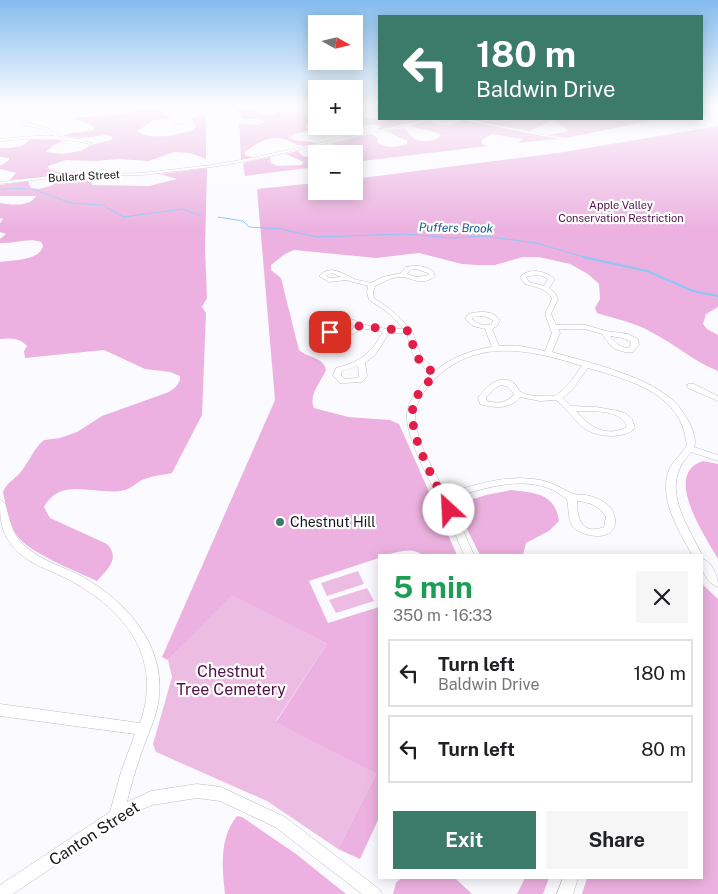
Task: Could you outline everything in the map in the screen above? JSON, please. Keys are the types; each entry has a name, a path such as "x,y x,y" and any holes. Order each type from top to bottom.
{"street":[{"name":"Bullard Street","path":"0,183 69,175 142,174 207,167 308,147"},
{"path":"347,278 372,285 385,278 403,275"},
{"path":"372,285 371,299 388,310 410,331 414,354 418,360 435,374"},
{"path":"545,288 553,294 555,299 548,314 555,327 555,336 548,352"},
{"path":"358,326 410,331"},
{"path":"555,327 586,327 605,334"},
{"path":"488,328 496,349"},
{"path":"362,364 376,350 387,330"},
{"path":"469,554 424,457 415,432 411,415 415,400 435,374 463,357 479,351 529,349 548,352 641,383 666,399 679,412 687,425 691,441 690,449 673,472 672,494 675,506 697,554"},
{"path":"518,394 541,399 558,398 586,365"},
{"path":"691,386 718,399"},
{"path":"558,398 570,408 582,424 597,432 617,433 631,428 631,422 617,413 603,410 570,408"},
{"path":"690,449 718,458"},
{"path":"443,498 504,481 516,480 546,485 562,490 571,497 592,500 602,504 611,517 609,529 598,532 579,528 574,520 571,497"},
{"path":"0,503 10,535 17,545 33,558 78,580 120,610 138,633 148,650 153,676 152,696 116,816"},
{"path":"703,564 718,583"},
{"path":"0,710 143,729"},
{"name":"Canton Street","path":"0,894 116,816 151,798 197,791 221,794 280,822 374,894"},
{"path":"565,894 571,879"}],"green space":[{"path":"51,147 46,152 63,154 81,151 88,147 206,147 206,159 190,153 174,152 149,161 118,159 95,161 66,160 48,166 49,169 57,172 76,172 75,174 10,180 16,173 0,169 0,166 9,158 0,157 0,148"},
{"path":"240,147 252,147 245,152 245,155 254,158 241,160"},
{"path":"363,147 482,147 363,161"},
{"name":"Apple Valley Conservation Restriction","path":"595,147 718,147 718,307 706,314 703,324 707,329 718,335 718,371 645,329 597,313 595,308 600,299 599,284 588,274 570,264 539,257 523,257 495,265 477,265 462,264 419,253 376,258 294,250 285,254 271,265 271,270 281,278 299,350 322,362 326,370 314,393 314,408 348,417 390,420 399,424 457,554 420,554 407,551 378,554 378,558 309,581 328,623 378,607 378,820 360,859 338,849 376,774 276,722 327,644 232,595 168,660 162,657 275,400 257,189 308,184 308,200 363,200 363,178"},
{"path":"298,151 303,156 308,157 308,168 245,176 243,163 270,157 271,163 278,166 301,165 304,162 285,154"},
{"path":"207,168 205,248 207,298 202,307 206,313 202,415 172,473 145,479 125,490 70,489 52,497 44,507 50,518 107,544 111,549 113,559 111,564 97,581 33,550 18,537 8,515 4,489 19,474 44,440 60,438 77,432 102,416 169,392 179,383 180,376 170,372 145,369 104,350 25,358 24,351 27,346 24,343 15,339 0,339 0,262 31,257 41,251 43,246 41,242 31,240 0,243 0,239 6,234 0,232 0,223 3,219 0,218 0,203 25,204 36,196 0,196 0,185 28,181 31,188 40,189 53,185 47,179 89,176 92,185 149,186 177,179 160,174"},
{"path":"703,461 718,464 718,559 704,536 690,506 686,492 686,479 691,468"},
{"path":"511,490 542,496 553,505 559,521 549,531 526,543 523,554 480,554 455,505 486,495"},
{"path":"358,571 364,584 327,596 321,583"},
{"path":"703,585 718,599 718,894 582,894 587,879 703,879"},
{"path":"367,588 374,601 336,613 329,600"},
{"name":"Chestnut Tree Cemetery","path":"232,594 327,644 276,721 376,774 338,849 267,801 156,752 153,744 172,677 168,660"},
{"path":"237,816 242,817 296,854 346,894 225,894 223,854 227,834"},
{"path":"400,879 456,879 472,894 393,894 396,883"},
{"path":"524,879 549,879 543,894 517,894"}],"waterway":[{"path":"0,190 17,188 35,190 71,203 103,205 123,217 183,209 201,216"},
{"name":"Puffers Brook","path":"218,217 243,221 249,227 281,229 317,237 404,234 454,238 483,236 536,243 585,258"},
{"name":"Puffers Brook","path":"585,258 647,271 693,291 718,296"}],"place":[{"name":"Chestnut Hill","path":"280,522"}],"route":[{"path":"330,332 340,335 350,334 358,326 410,331 414,354 418,360 435,374 415,400 411,415 424,457 449,510"}]}
